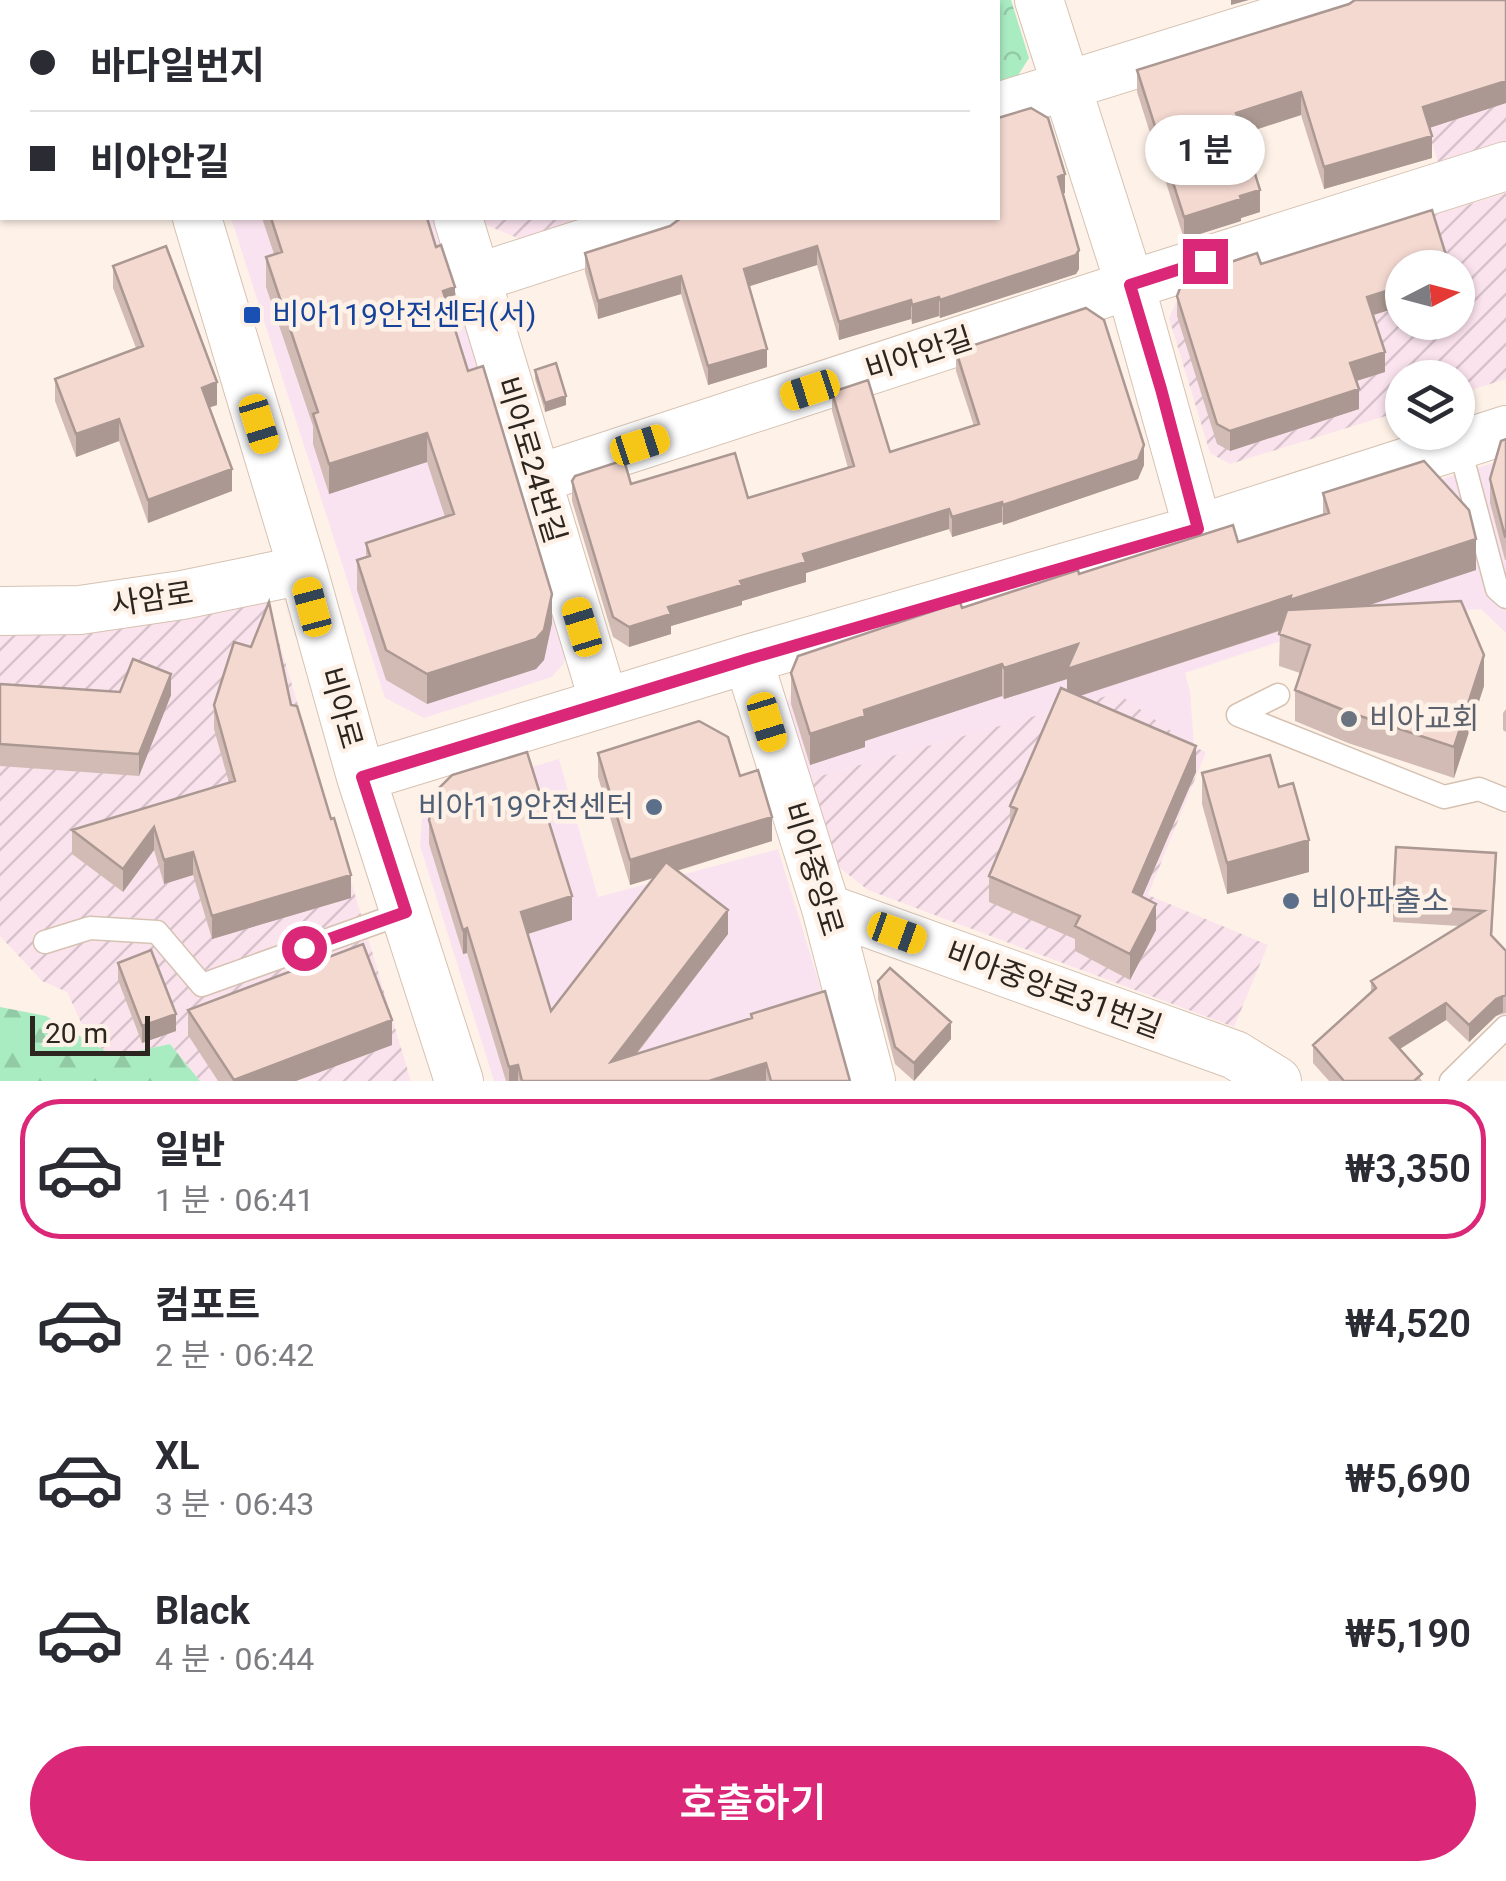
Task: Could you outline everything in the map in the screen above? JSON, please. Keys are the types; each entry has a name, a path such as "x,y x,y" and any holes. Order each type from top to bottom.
{"street":[{"path":"1039,0 1130,285 1198,529"},
{"path":"1000,106 1341,0"},
{"name":"비아안길","path":"537,478 1506,166"},
{"name":"비아로","path":"198,220 362,777 459,1081"},
{"name":"비아로24번길","path":"459,220 604,702"},
{"path":"476,278 656,220"},
{"path":"1475,440 1506,430"},
{"path":"362,777 748,659 1198,529 1443,450"},
{"name":"사암로","path":"0,611 80,610 182,595 303,570"},
{"name":"비아중앙로","path":"748,659 826,908 871,1081"},
{"name":"비아중앙로31번길","path":"826,908 1235,1055 1277,1081"}],"lane":[{"path":"1460,450 1497,589 1506,597"},
{"path":"1278,695 1238,715 1444,797 1479,789 1506,800"},
{"path":"45,942 90,928 156,932 202,985 406,912"},
{"path":"1451,1081 1506,1027"}],"shaded area":[{"path":"1388,0 1506,0 1506,149 1440,169"},
{"path":"1506,193 1506,379 1475,389 1475,360 1385,360 1385,416 1230,464 1210,453 1169,318 1180,293"},
{"path":"232,220 437,220 569,647 564,663 552,677 424,718 385,698"},
{"path":"478,220 582,220 520,239"},
{"path":"1506,459 1506,633 1481,609 1348,619 1185,673 1194,747 1117,693 806,780 785,711 795,680"},
{"path":"265,595 411,1081 200,1081 170,1044 114,1056 90,1042 67,992 42,981 0,936 0,623"},
{"path":"1117,693 1206,752 1148,895 1268,945 1234,1027 868,890 827,858 806,780"},
{"path":"559,759 598,897 778,849 849,1081 494,1081 420,846 422,815 435,795"}],"green space":[{"path":"1000,0 1011,0 1029,58 1012,85 1000,88"},
{"path":"0,1007 46,1016 114,1056 170,1044 200,1081 0,1081"}],"building":[{"path":"1355,0 1506,0 1506,81 1423,107 1432,136 1324,167 1301,92 1236,113 1260,190 1184,217 1137,70"},
{"path":"1031,108 1048,118 1065,174 1058,177 1079,250 1076,255 940,300 939,297 912,305 911,300 839,322 817,246 744,269 767,349 708,366 681,276 598,301 585,253 678,220 1000,220 1000,117"},
{"path":"1432,210 1444,250 1385,250 1385,291 1367,297 1385,352 1350,363 1359,389 1230,431 1217,424 1177,296 1184,278 1257,253 1261,264"},
{"path":"272,220 428,220 455,287 443,291 468,371 483,366 552,594 544,630 536,639 427,674 386,650 357,560 370,556 366,543 454,514 427,433 329,464 313,414 318,412 266,257 282,252"},
{"path":"166,246 217,382 202,388 232,469 148,500 119,419 76,434 55,379 143,346 113,266"},
{"path":"1086,308 1104,320 1144,445 1138,460 1003,505 1002,502 952,517 949,509 803,554 806,562 668,607 671,614 629,627 613,617 572,481 575,476 624,460 631,484 735,453 748,498 854,466 832,392 868,380 890,452 979,424 956,351"},
{"path":"556,363 566,396 545,403 535,370"},
{"path":"1506,439 1505,536 1490,479 1501,441"},
{"path":"1424,461 1469,510 1476,539 1067,669 1078,644 1004,668 1002,664 864,710 865,716 810,734 791,673 798,656 960,602 962,608 1233,525 1238,542 1329,513 1323,493"},
{"path":"1461,601 1484,655 1454,747 1295,690 1310,645 1279,634 1287,610"},
{"path":"269,602 291,705 297,706 351,875 212,916 193,852 164,860 154,827 123,869 72,830 235,781 214,705 234,642 251,647"},
{"path":"133,659 171,674 139,754 0,744 0,684 120,692"},
{"path":"1061,688 1196,746 1133,892 1156,904 1130,954 1075,926 1080,916 989,876 1017,809 1010,806"},
{"path":"699,721 728,737 740,776 758,770 772,817 630,860 598,753"},
{"path":"527,752 572,896 521,912 551,1011 666,862 728,910 611,1062 825,991 850,1081 771,1081 766,1063 709,1081 522,1081 518,1065 509,1067 429,820 435,792 452,775"},
{"path":"1270,755 1279,787 1293,783 1309,840 1227,863 1202,773"},
{"path":"1396,847 1496,853 1491,935 1506,951 1506,995 1496,999 1469,1025 1446,1003 1390,1038 1422,1074 1414,1081 1344,1081 1313,1045 1376,988 1371,981 1484,911 1393,905"},
{"path":"363,944 392,1020 234,1080 188,1010"},
{"path":"151,950 176,1014 142,1026 118,963"},
{"path":"890,968 951,1022 914,1063 895,1047 878,981"}],"place":[{"name":"비아119안전센터(서)","path":"252,315"},
{"name":"비아교회","path":"1349,719"},
{"name":"비아119안전센터","path":"654,807"},
{"name":"비아파출소","path":"1291,901"}],"route":[{"path":"304,948 406,912 362,777 748,659 1198,529 1130,285 1205,261"}]}
